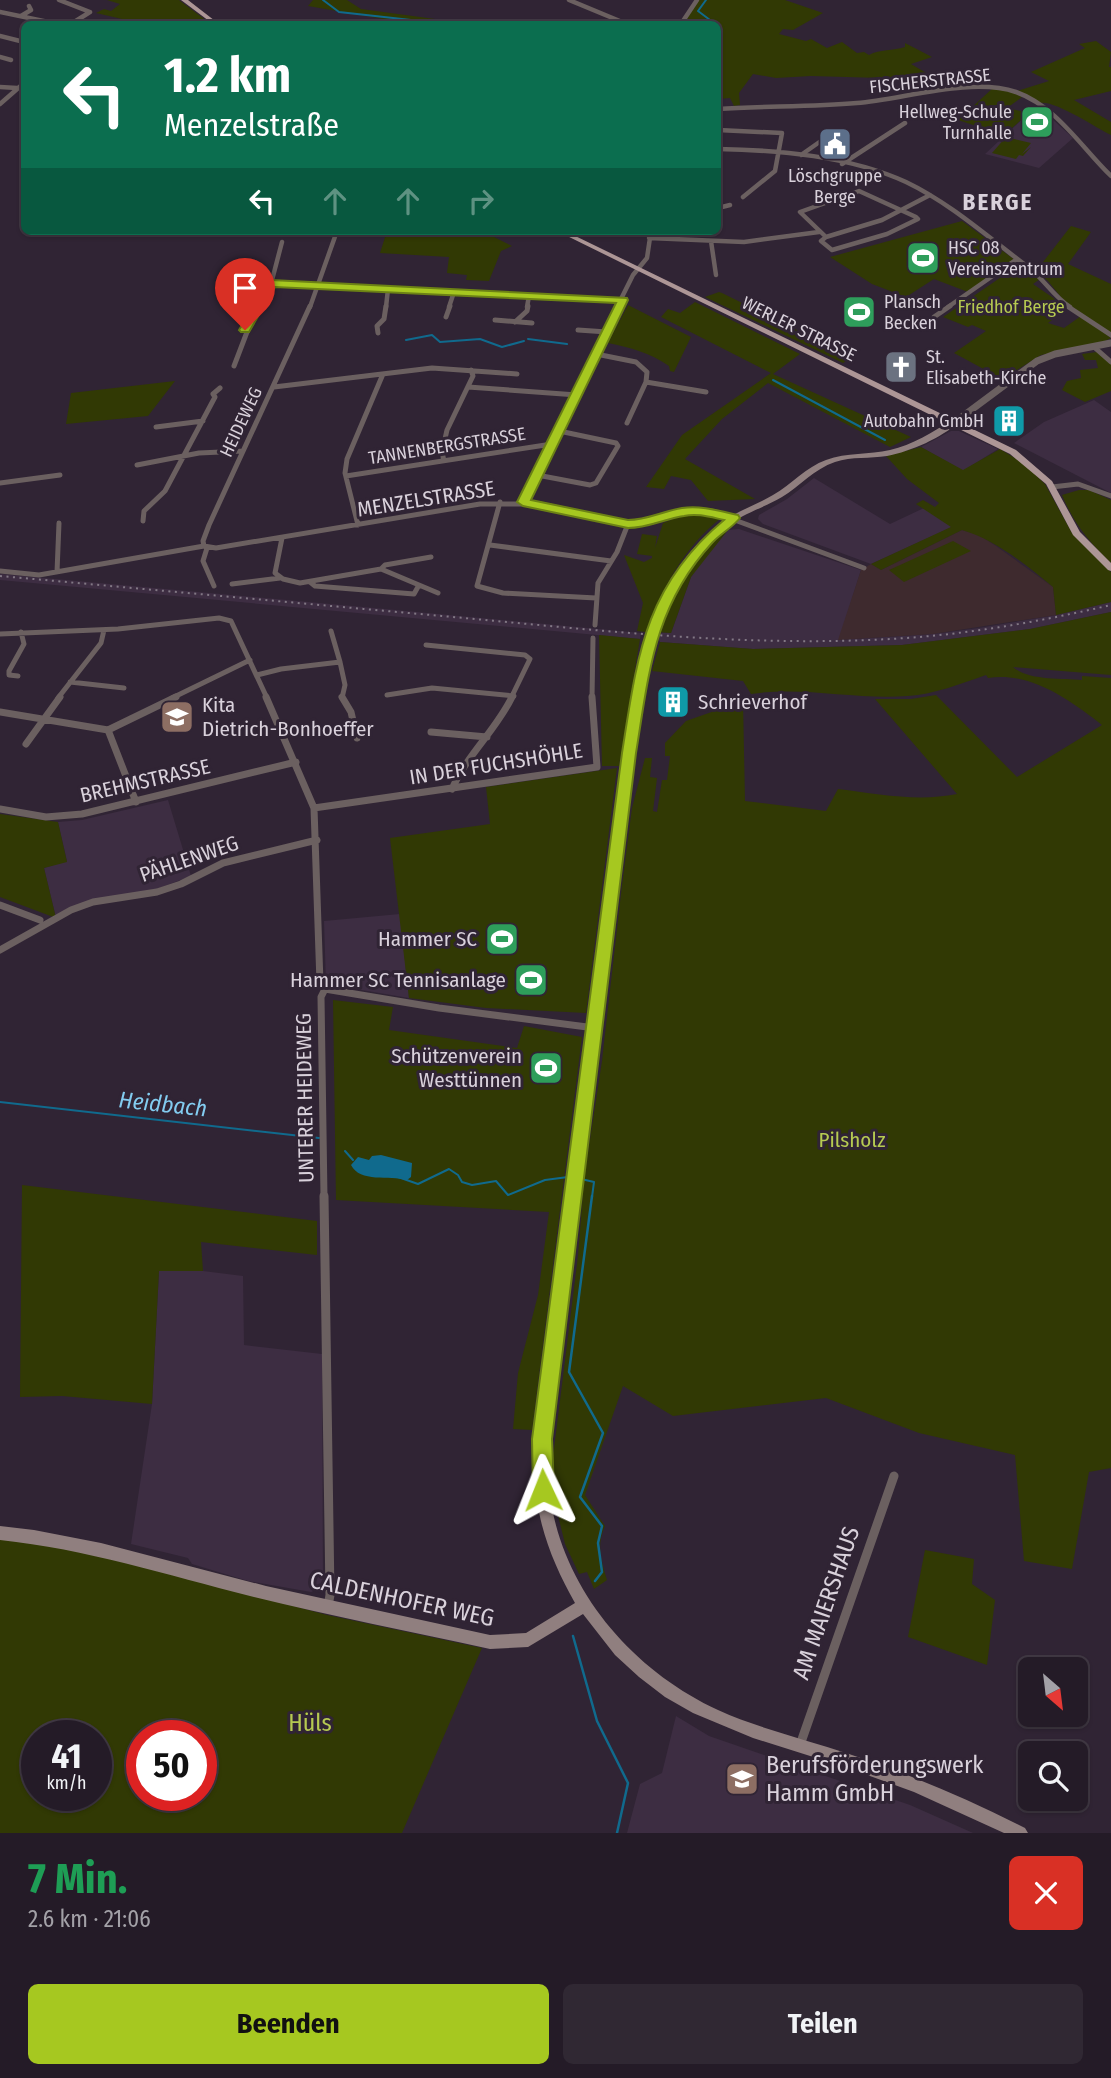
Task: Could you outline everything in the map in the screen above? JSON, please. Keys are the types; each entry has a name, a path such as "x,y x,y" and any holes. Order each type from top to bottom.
{"main road":[{"path":"184,0 212,21"},
{"name":"WERLER STRASSE","path":"568,235 1013,452 1040,473 1052,487 1076,533 1111,568"},
{"path":"953,421 895,451 827,462 778,496 734,518 707,540 682,572 666,598 648,641 629,753 542,1439 541,1472 545,1508 556,1550 585,1605 625,1655 675,1694 721,1718 930,1790 1020,1833"},
{"name":"CALDENHOFER WEG","path":"0,1533 27,1535 99,1549 265,1593 502,1643 528,1640 585,1605"}],"street":[{"path":"60,0 90,12 76,21"},
{"path":"569,0 619,21"},
{"path":"683,21 697,0"},
{"path":"21,16 31,10 29,6"},
{"path":"0,12 44,21"},
{"path":"0,36 21,41"},
{"path":"0,57 11,60"},
{"path":"0,104 21,86"},
{"path":"0,87 18,88"},
{"name":"FISCHERSTRASSE","path":"721,109 848,103 983,87 1006,89 1024,96 1052,114 1111,176"},
{"path":"842,164 905,123"},
{"path":"721,130 782,133 775,171 743,197"},
{"path":"801,155 828,136"},
{"path":"721,149 778,151 801,155 906,182 930,195 1017,259 1041,277 1056,298 1111,335"},
{"path":"826,237 800,212 859,191 902,211 916,217 917,220 887,234 832,250 821,241 826,237 862,227 902,211 930,195"},
{"path":"721,207 730,205 727,203"},
{"path":"649,238 757,241 819,232"},
{"name":"HEIDEWEG","path":"214,586 203,561 204,535 319,287 336,235"},
{"path":"523,502 637,268 647,258 649,235"},
{"path":"710,241 716,275"},
{"path":"234,366 247,332 245,330 271,284 282,242"},
{"path":"934,317 1017,259"},
{"path":"241,282 623,300"},
{"path":"378,334 377,326 384,319 388,289"},
{"path":"446,317 454,292"},
{"path":"515,322 527,311 529,296"},
{"path":"495,320 532,323"},
{"path":"578,330 607,332"},
{"path":"953,421 1037,360 1111,343"},
{"path":"1094,347 1111,362"},
{"path":"596,354 641,365 647,372 646,382 627,423"},
{"path":"274,387 432,368 517,374"},
{"path":"444,461 441,454 442,442 473,376 471,370"},
{"path":"358,525 346,477 347,459 383,374"},
{"path":"646,382 706,392"},
{"path":"468,387 577,395"},
{"path":"143,521 144,511 165,491 215,397 213,394 220,388"},
{"path":"156,427 203,421"},
{"path":"537,475 590,485 596,483 618,446 616,443 559,431"},
{"name":"TANNENBERGSTRASSE","path":"346,477 552,444"},
{"path":"137,466 184,456 243,451"},
{"path":"0,483 60,475"},
{"path":"1052,487 1078,484 1111,496"},
{"path":"500,502 477,586 503,593 596,598"},
{"name":"MENZELSTRASSE","path":"0,571 39,575 500,502 523,502 628,524 644,524 681,512 698,510 734,518 864,568"},
{"path":"751,508 750,520 758,527"},
{"path":"57,572 59,523"},
{"path":"595,625 598,583 628,524"},
{"path":"282,538 275,573 280,578 296,584 431,557"},
{"path":"490,545 611,561"},
{"path":"381,569 438,593"},
{"path":"232,584 270,582 280,578"},
{"path":"310,582 320,586 414,594 419,585"},
{"name":"UNTERER HEIDEWEG","path":"104,630 222,618 233,623 314,808 320,983 326,989 321,997 328,1606"},
{"path":"0,634 104,630 101,643 26,744"},
{"path":"331,631 345,685 341,694 343,702 351,712 357,738"},
{"path":"18,676 9,675 24,644 21,632"},
{"name":"IN DER FUCHSHÖHLE","path":"314,808 597,767 592,695 593,638"},
{"path":"426,645 525,655 530,659 514,696 459,773 452,789"},
{"path":"0,712 108,730 250,660"},
{"path":"257,676 281,669 340,662"},
{"path":"70,682 124,688"},
{"path":"387,695 432,688 514,696"},
{"path":"108,730 136,802"},
{"path":"431,732 487,737"},
{"name":"BREHMSTRASSE","path":"0,809 46,817 67,816 136,802 296,762"},
{"name":"PÄHLENWEG","path":"0,950 71,910 93,902 170,888 223,863 317,839"},
{"path":"0,905 40,920"},
{"path":"326,989 439,1008 595,1028"},
{"name":"AM MAIERSHAUS","path":"800,1745 894,1476"}],"shaded area":[{"path":"1041,109 1073,138 1039,168 985,154 1029,113"},
{"path":"1094,400 1111,412 1111,493 1014,443 1044,422"},
{"path":"951,431 959,431 998,449 963,471 921,447"},
{"path":"814,478 890,524 924,508 952,527 871,564 763,524 758,519 759,515 787,499"},
{"path":"739,529 861,570 839,640 979,628 1056,615 1111,602 1111,612 1030,629 902,645 753,649 660,642 655,632 671,633 691,577 703,559 728,530"},
{"path":"962,530 979,535 1053,587 1056,615 933,634 838,640 861,570 871,564 881,570"},
{"path":"0,574 641,633 640,639 0,580"},
{"path":"168,800 191,876 157,889 93,900 56,918 44,868 67,861 58,822 82,820"},
{"path":"400,914 409,998 326,984 324,921"},
{"path":"159,1271 203,1271 243,1276 244,1345 322,1354 323,1582 318,1589 311,1592 248,1581 192,1564 188,1558 131,1544 152,1404"},
{"name":"Berufsförderungswerk Hamm GmbH","path":"676,1716 709,1736 910,1805 973,1833 627,1833 640,1784 662,1773"}],"green space":[{"path":"107,0 179,0 207,21 120,21 122,19 96,13 104,9 111,11 120,4"},
{"path":"313,0 347,0 361,9 450,21 395,21 308,6"},
{"path":"699,0 785,0 823,13 793,30 783,29 779,34 806,41 811,39 827,48 842,42 857,53 864,52 869,55 905,47 905,43 932,57 911,64 928,74 916,79 811,76 776,78 753,74 739,93 740,105 734,106 730,98 721,99 721,21 685,21"},
{"path":"1096,41 1111,52 1111,91 1074,100 1111,122 1111,135 1065,110 1040,103 1017,91 1049,81 1031,72 1085,48 1079,44"},
{"path":"993,88 1013,92 1022,97 1007,108 1029,113 1004,135 958,120"},
{"path":"1006,137 1031,143 1022,154 1031,147 1016,159 992,153"},
{"name":"HSC 08 Vereinszentrum","path":"962,221 1015,260 968,292 934,279 906,297 872,284 830,257"},
{"path":"1071,226 1091,232 1068,264 1111,284 1111,333 1065,302 1036,271"},
{"path":"386,235 490,235 512,246 501,251 489,281 466,280 467,275 447,273 449,257 380,253"},
{"name":"Friedhof Berge","path":"1020,264 1040,279 1033,284 1068,308 1048,323 1064,328 1081,316 1111,338 1041,355 1002,379 954,353 986,331 943,317"},
{"path":"719,292 852,357 843,363 705,297"},
{"path":"695,302 800,354 773,374 911,437 890,447 768,383 722,419 685,459 755,499 708,501 691,480 671,476 664,489 646,487 682,435 771,373 661,317 668,309 680,313"},
{"path":"628,305 691,337 674,372 662,361 647,354 608,343"},
{"path":"1097,352 1111,364 1111,391 1085,402 1062,390 1067,381 1081,378 1080,370 1098,368 1096,360 1085,360 1082,354"},
{"path":"175,381 148,416 66,424 71,393"},
{"path":"921,447 963,470 1000,449 1023,463 1045,484 1072,533 1111,572 1111,602 1056,615 1053,587 999,547 962,530 881,570 871,564 951,527 916,504 923,500 935,507 939,503 907,479 886,456"},
{"path":"1089,490 1111,500 1111,563 1082,531 1062,495"},
{"path":"698,513 721,518 685,555 659,600 646,632 637,631 643,603 624,555 644,562 652,558 637,554 642,534 657,536 655,548 663,523"},
{"path":"725,529 728,530 691,577 671,633 655,632 681,579"},
{"path":"953,541 971,551 904,582 889,570"},
{"name":"Pilsholz","path":"1111,612 1111,675 1013,667 1028,675 1046,678 1111,678 1111,1468 1089,1472 1072,1569 1024,1561 1015,1455 919,1433 826,1398 673,1416 623,1386 585,1495 605,1526 600,1546 607,1580 594,1589 587,1572 579,1574 565,1544 555,1503 552,1465 578,1256 584,1179 602,1061 632,808 645,758 652,758 650,777 657,778 653,811 657,812 662,780 667,780 670,756 665,756 665,743 686,721 743,701 745,801 826,811 838,789 913,797 957,794 875,699 911,699 936,695 1017,777 1102,725 1063,697 1034,683 1004,677 988,678 986,675 938,691 908,696 790,692 751,694 743,681 652,671 660,642 753,649 902,645 1030,629"},
{"path":"599,635 640,639 619,766 602,766"},
{"name":"Hammer SC","path":"617,768 586,1013 486,1008 409,998 390,838 490,824 486,787"},
{"path":"0,814 58,822 67,862 44,868 56,918 0,897"},
{"path":"333,1000 393,1007 389,1030 517,1048 524,1026 582,1037 532,1430 513,1429 518,1373 538,1295 549,1212 336,1200"},
{"path":"22,1185 317,1221 317,1255 201,1242 203,1271 159,1271 152,1404 62,1396 20,1397"},
{"name":"Hüls","path":"0,1539 96,1553 327,1615 482,1648 402,1833 0,1833"},
{"path":"925,1550 974,1559 972,1584 995,1600 987,1665 908,1637"}],"water":[{"path":"381,1155 412,1163 411,1177 407,1180 368,1176 355,1171 351,1165 358,1157 369,1160 372,1156"}],"waterway":[{"path":"323,0 339,12 420,21"},
{"path":"706,0 698,11 709,21"},
{"path":"406,340 432,335 440,342 480,339 502,347 524,341"},
{"path":"528,339 567,344"},
{"path":"773,380 885,440"},
{"name":"Heidbach","path":"0,1102 319,1138"},
{"name":"Heidbach","path":"345,1151 353,1160"},
{"name":"Heidbach","path":"398,1177 418,1184 449,1169 458,1175 462,1182 472,1185 496,1181 508,1195 545,1180 568,1177"},
{"name":"Heidbach","path":"581,1179 594,1182 592,1197"},
{"name":"Heidbach","path":"592,1196 569,1372 603,1433 580,1497 602,1526 598,1543 602,1572 595,1581"},
{"name":"Heidbach","path":"573,1636 597,1721 628,1783 617,1833"}],"railway":[{"path":"0,576 623,632 783,641 890,639 974,631 1111,605"}],"place":[{"name":"Hellweg-Schule Turnhalle","path":"1037,122"},
{"name":"Löschgruppe Berge","path":"835,144"},
{"name":"HSC 08 Vereinszentrum","path":"923,258"},
{"name":"Plansch Becken","path":"859,312"},
{"name":"St. Elisabeth-Kirche","path":"901,367"},
{"name":"Autobahn GmbH","path":"1009,421"},
{"name":"Schrieverhof","path":"673,702"},
{"name":"Kita Dietrich-Bonhoeffer","path":"177,717"},
{"name":"Hammer SC","path":"502,939"},
{"name":"Hammer SC Tennisanlage","path":"531,980"},
{"name":"Schützenverein Westtünnen","path":"546,1068"},
{"name":"Berufsförderungswerk Hamm GmbH","path":"742,1779"}],"district":[{"name":"BERGE","path":"998,202"}],"route":[{"path":"245,330 271,284 623,300 523,502 628,524 644,524 672,514 698,510 734,518 707,540 666,598 651,631 642,670 629,753 542,1439 543,1490"}]}
